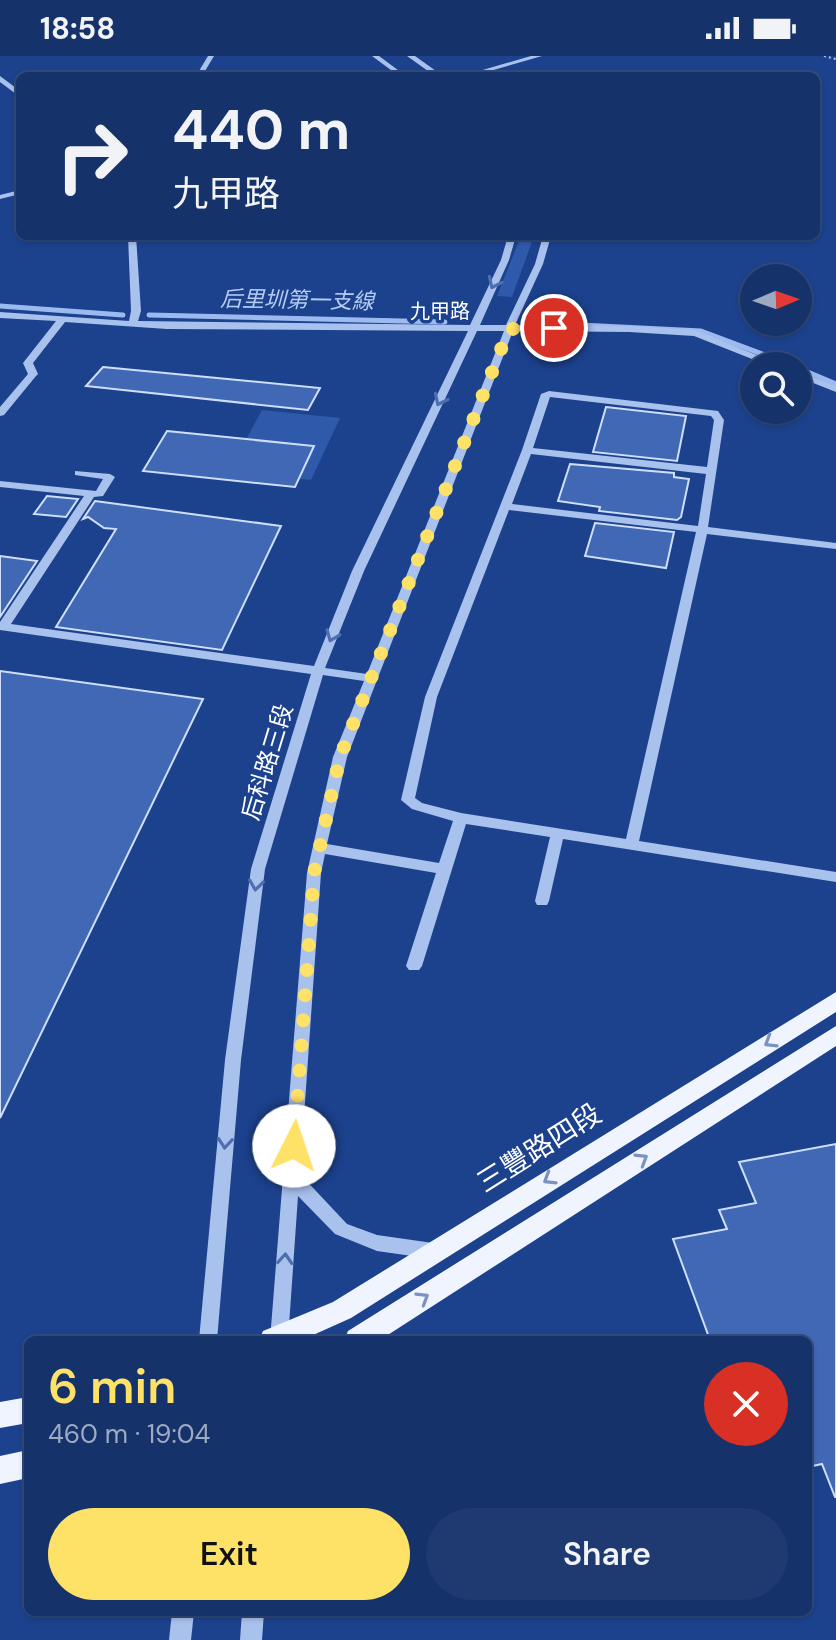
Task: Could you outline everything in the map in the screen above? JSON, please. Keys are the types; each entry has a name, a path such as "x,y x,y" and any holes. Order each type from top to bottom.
{"main road":[{"name":"三豐路四段","path":"284,1336 342,1310 836,1001"},
{"path":"363,1336 836,1035"},
{"path":"0,1415 24,1411"},
{"path":"0,1470 24,1465"}],"street":[{"path":"375,56 397,72"},
{"path":"410,56 434,72"},
{"path":"480,72 539,56"},
{"path":"0,78 16,92"},
{"path":"132,240 136,311 133,324"},
{"name":"后科路三段","path":"208,1336 233,1060 258,869 318,671 358,571 505,260 511,240"},
{"path":"277,1336 314,873 340,757 509,329 539,264 546,240"},
{"name":"九甲路","path":"0,315 133,324 695,333 743,352"},
{"path":"0,413 33,374 28,363 62,320"},
{"path":"812,380 836,389"},
{"path":"632,843 703,527 719,420 714,413 557,393 544,396 527,450 431,697 408,800 417,806 461,818 836,877"},
{"path":"527,450 710,471"},
{"path":"0,484 99,494 110,477 79,473"},
{"path":"91,494 1,626 369,678"},
{"path":"505,506 703,527 836,546"},
{"path":"414,966 461,818"},
{"path":"542,901 558,832"},
{"path":"320,848 444,869"},
{"path":"292,1177 341,1229 377,1243 433,1251"},
{"path":"180,1640 183,1616"},
{"path":"251,1640 253,1616"}],"path":[{"path":"824,56 836,59"}],"shaded area":[{"path":"519,240 533,240 512,297 497,296"},
{"path":"262,410 340,418 311,480 229,471"}],"building":[{"path":"103,367 320,388 308,410 86,386"},
{"path":"606,407 686,416 677,461 593,452"},
{"path":"167,431 314,446 295,487 143,471"},
{"path":"570,464 674,473 674,477 689,479 681,517 677,520 599,511 600,507 558,501"},
{"path":"47,496 78,499 66,517 34,514"},
{"path":"95,501 281,526 222,650 56,627 116,529 104,528 88,517 83,519"},
{"path":"595,523 674,532 666,568 585,556"},
{"path":"0,556 37,561 0,617"},
{"path":"0,671 203,699 0,1118"},
{"path":"836,1144 836,1497 822,1464 812,1466 812,1336 709,1336 673,1239 727,1229 719,1210 756,1203 739,1162"}],"waterway":[{"name":"后里圳第一支線","path":"0,306 123,315"},
{"name":"后里圳第一支線","path":"149,315 445,322"},
{"name":"后里圳第一支線","path":"540,323 701,331 757,352"},
{"name":"后里圳第一支線","path":"812,374 836,384"}],"route":[{"path":"294,1146 314,873 340,757 509,329 554,328"}]}
